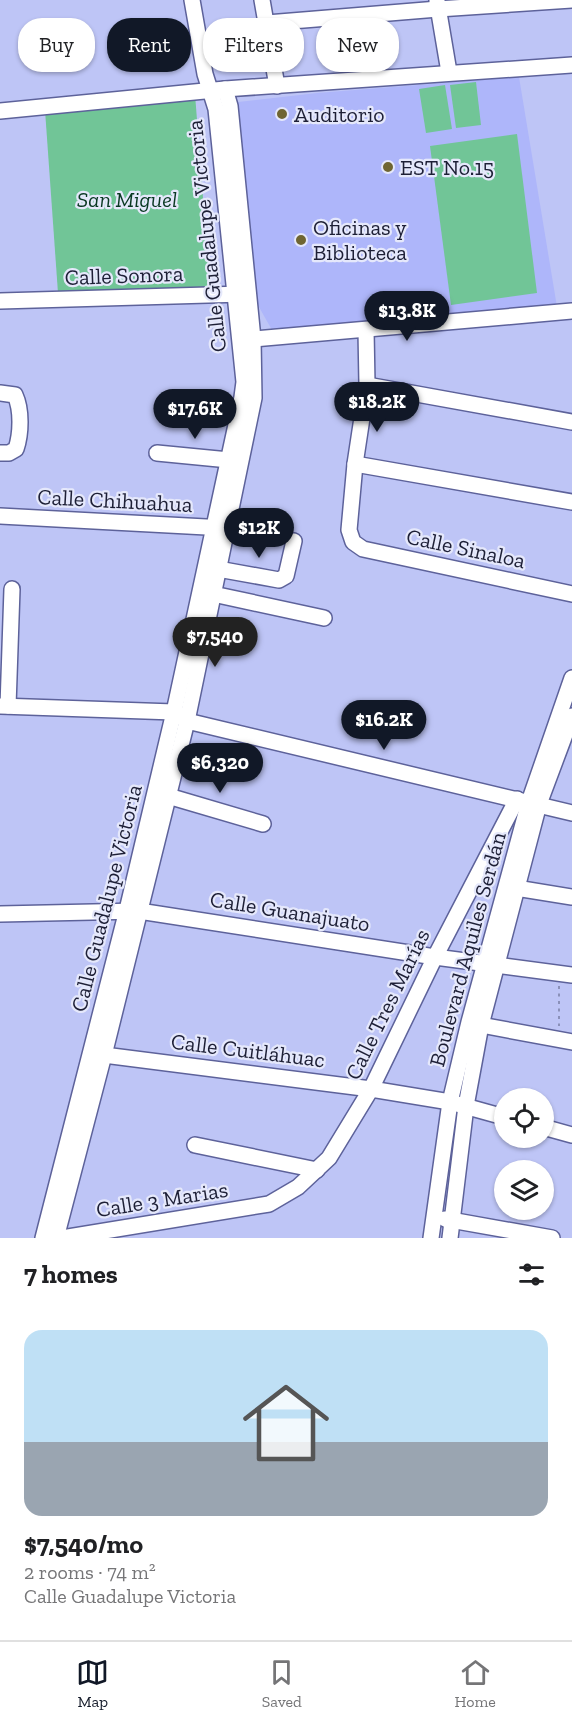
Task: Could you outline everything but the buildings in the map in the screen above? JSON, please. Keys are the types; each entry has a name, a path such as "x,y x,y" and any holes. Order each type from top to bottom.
{"street":[{"name":"Calle Guadalupe Victoria","path":"56,1238 97,1054 133,910 174,712 254,398 216,109 218,90 205,74 192,0"},
{"path":"262,0 266,18"},
{"path":"304,19 438,4 572,0"},
{"path":"438,4 449,72"},
{"path":"0,111 218,90 572,65"},
{"path":"275,72 277,86"},
{"name":"Calle Sonora","path":"0,301 242,294"},
{"path":"246,340 572,311"},
{"path":"366,330 367,385 355,464 572,502"},
{"name":"Calle Guadalupe Victoria","path":"133,910 168,795 187,721 218,569 229,460 244,382 246,340"},
{"path":"367,385 572,422"},
{"path":"0,393 15,395 19,404 19,440 16,449 9,453 0,453"},
{"path":"157,453 229,460"},
{"name":"Calle Sinaloa","path":"355,464 349,530 353,542 363,549 572,594"},
{"name":"Calle Chihuahua","path":"0,516 221,528"},
{"path":"218,569 279,580 286,576 294,541"},
{"path":"12,589 4,706 174,712 187,721 572,813"},
{"path":"213,594 324,618"},
{"name":"Boulevard Aquiles Serdán","path":"450,1238 466,1106 490,964 528,802 572,678"},
{"name":"Boulevard Aquiles Serdán","path":"431,1238 450,1102 490,964 516,888 528,802 572,716"},
{"path":"168,795 263,824"},
{"name":"Calle Tres Marías","path":"269,1204 298,1187 329,1158 371,1089 435,957 528,802"},
{"path":"516,888 572,897"},
{"name":"Calle Guanajuato","path":"0,914 133,910 435,957 565,974"},
{"path":"481,1025 566,1041"},
{"name":"Calle Guadalupe Victoria","path":"44,1238 97,1054"},
{"name":"Calle Cuitláhuac","path":"97,1054 371,1089 450,1102 494,1114"},
{"path":"554,1130 572,1135"},
{"path":"195,1145 317,1170"},
{"name":"Calle 3 Marias","path":"62,1238 269,1204"},
{"path":"435,1218 552,1238"}],"path":[{"path":"565,974 566,1041"}],"shaded area":[{"name":"EST No.15","path":"519,77 557,307 272,330 251,293 238,102 317,93"}],"green space":[{"path":"476,82 481,125 456,128 450,85"},
{"path":"445,85 452,129 426,133 419,89"},
{"name":"San Miguel","path":"195,94 210,288 58,293 45,110"},
{"path":"517,134 537,293 451,305 430,146"}],"place":[{"name":"Auditorio","path":"282,114"},
{"name":"EST No.15","path":"388,167"},
{"name":"Oficinas y Biblioteca","path":"301,240"}]}
